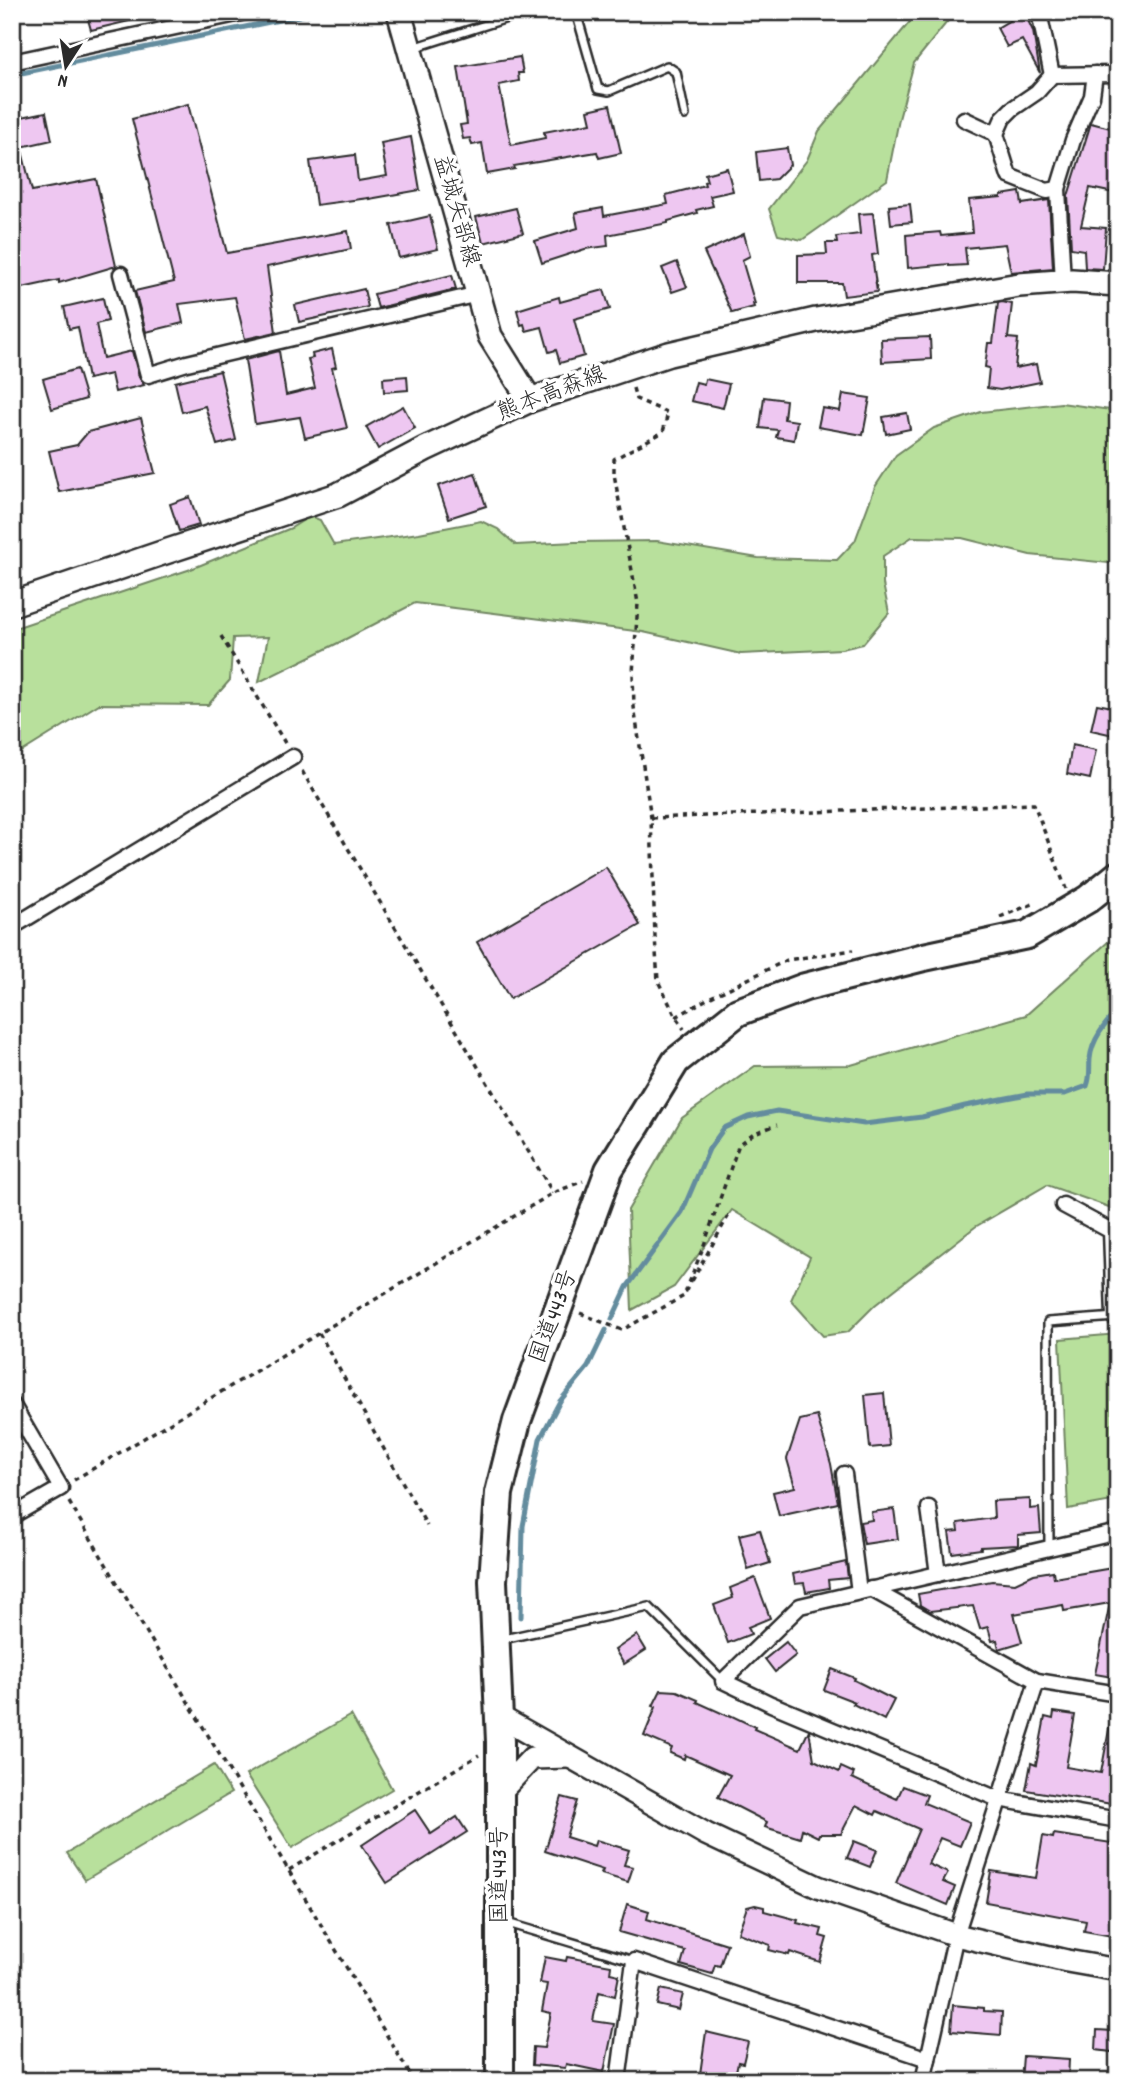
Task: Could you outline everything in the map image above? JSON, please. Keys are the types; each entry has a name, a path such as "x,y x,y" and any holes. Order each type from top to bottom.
{"highway":[{"name":"国道443号","path":"500,2081 501,1791 493,1581 499,1493 517,1421 609,1170 676,1061 738,1012 806,987 924,957 1027,935 1088,899 1118,874"}],"main road":[{"name":"益城矢部線","path":"399,12 490,337 530,400"},
{"name":"熊本高森線","path":"12,604 338,495 425,449 530,400 669,354 816,320 1019,285 1063,282 1118,284"}],"street":[{"path":"12,62 246,12"},
{"path":"1040,17 1052,75"},
{"path":"1063,282 1058,189 1073,140 1092,96 1095,74"},
{"path":"1058,189 1047,191 1009,176 996,134 1003,118 1037,92 1052,75 1114,74"},
{"path":"964,119 996,134"},
{"path":"121,274 148,375 187,363 478,294"},
{"path":"12,927 293,757"},
{"path":"1063,1205 1111,1231 1116,1317"},
{"path":"12,1404 61,1488 12,1516"},
{"path":"844,1474 865,1591"},
{"path":"929,1508 938,1574"},
{"path":"1118,1532 800,1606 723,1681 771,1704 998,1799 1118,1819"},
{"path":"865,1591 1037,1681 1118,1694"},
{"path":"923,2081 956,1935 1037,1681"},
{"path":"500,1730 571,1757 706,1834 818,1887 956,1935 1118,1970"},
{"path":"501,1791 532,1758 571,1757"},
{"path":"618,2081 635,1961 928,2059"}],"lane":[{"path":"409,50 526,12"},
{"path":"576,12 598,89 609,91 667,66 676,72 685,115"},
{"path":"1049,1548 1048,1322 1116,1317"},
{"path":"495,1640 649,1607 723,1681"},
{"path":"501,1921 635,1961"}],"path":[{"path":"631,382 636,400 668,413 663,432 614,459 614,474 638,603 633,673 634,707 651,818 654,937 658,981 676,1017 696,1045"},
{"path":"221,636 553,1193"},
{"path":"651,818 1034,804 1067,891"},
{"path":"996,918 1043,900"},
{"path":"676,1017 787,960 853,950"},
{"path":"684,1296 739,1144 754,1133 777,1125"},
{"path":"414,2081 61,1488 553,1193 609,1170"},
{"path":"559,1304 622,1330 684,1296 730,1213"},
{"path":"319,1333 427,1526"},
{"path":"289,1870 500,1730"}],"green space":[{"path":"918,12 955,12 914,63 887,180 802,240 778,235 769,209 807,160 819,131"},
{"path":"1061,403 1118,411 1118,564 1030,555 962,538 912,537 883,556 883,584 889,613 863,644 842,649 741,654 643,632 415,603 259,682 268,637 233,638 230,680 208,705 99,704 12,758 12,629 191,569 291,528 310,516 320,520 334,545 481,521 498,529 516,545 657,541 758,558 837,560 855,541 875,487 896,455 934,428 981,412"},
{"path":"1118,933 1118,1199 1109,1207 1047,1185 975,1227 875,1305 848,1332 823,1336 791,1300 810,1257 732,1210 674,1287 632,1310 628,1210 682,1118 755,1066 851,1065 1026,1015"},
{"path":"1118,1334 1118,1500 1068,1509 1060,1339"},
{"path":"351,1715 392,1789 292,1848 246,1775"},
{"path":"214,1765 231,1793 85,1880 67,1853"}],"building":[{"path":"86,12 141,12 142,18 91,30"},
{"path":"1024,12 1033,31 1040,73 1022,40 1007,47 997,28"},
{"path":"520,57 523,73 518,73 519,81 499,85 511,145 545,138 544,132 591,123 588,110 610,105 621,153 599,158 597,152 514,166 515,169 487,174 482,143 472,145 470,138 463,139 460,125 467,124 458,67"},
{"path":"188,104 227,253 348,231 351,249 267,267 276,332 245,339 235,297 179,304 183,323 146,332 135,291 174,282 132,119"},
{"path":"46,112 52,140 21,147 32,191 96,179 116,266 59,283 59,280 22,288 12,259 12,119"},
{"path":"1091,123 1118,130 1118,151 1114,168 1118,169 1118,176 1114,193 1090,188 1081,226 1106,228 1103,269 1085,268 1084,250 1071,248 1068,196"},
{"path":"411,137 420,190 316,205 310,161 355,155 358,181 387,176 381,143"},
{"path":"787,148 790,165 776,179 759,181 756,152"},
{"path":"727,168 733,191 710,196 713,206 696,210 697,213 668,223 607,235 608,246 585,249 542,263 535,241 578,228 575,213 603,208 604,216 668,204 666,195 705,185 705,174"},
{"path":"1020,192 1022,204 1049,200 1053,268 1011,272 1005,244 965,248 967,265 908,268 906,235 972,233 969,200"},
{"path":"910,204 912,222 891,224 889,206"},
{"path":"516,208 523,233 483,243 476,217"},
{"path":"873,213 878,254 872,255 877,292 844,296 842,283 798,283 798,255 827,254 826,243 837,243 836,237 860,234 858,214"},
{"path":"430,216 438,249 399,258 391,225"},
{"path":"744,234 750,256 742,260 755,304 754,307 732,313 704,252"},
{"path":"677,262 687,287 672,292 662,268"},
{"path":"452,275 456,289 378,308 374,294"},
{"path":"364,289 368,307 299,322 295,305"},
{"path":"604,290 610,309 574,319 584,356 560,363 556,350 549,352 542,327 526,331 524,324 521,325 517,310 559,297 560,302"},
{"path":"103,298 108,321 96,324 103,358 132,351 144,385 115,392 111,374 88,379 78,327 69,329 64,307"},
{"path":"998,303 1012,304 1008,338 1018,339 1015,368 1036,364 1040,382 1000,390 987,388 989,368 985,367 988,343 993,343"},
{"path":"930,337 931,359 882,362 881,339"},
{"path":"332,349 336,367 332,368 347,428 305,438 300,417 255,424 245,360 279,351 286,395 315,388 308,359 313,358 312,354"},
{"path":"77,369 86,399 52,409 43,379"},
{"path":"220,371 236,440 217,445 205,406 182,412 175,382"},
{"path":"407,376 408,390 384,392 383,378"},
{"path":"705,379 729,384 723,408 691,401 696,382 704,384"},
{"path":"843,394 870,398 863,435 818,427 822,408 840,411"},
{"path":"764,397 786,400 784,419 797,421 794,440 776,437 778,430 760,428"},
{"path":"403,406 415,428 378,449 366,427"},
{"path":"907,413 910,429 886,434 883,417"},
{"path":"141,418 155,473 59,492 49,451 77,445 88,432"},
{"path":"475,473 486,506 449,518 438,486"},
{"path":"190,497 199,525 179,531 170,504"},
{"path":"1097,704 1118,708 1118,736 1091,730"},
{"path":"1072,745 1096,750 1090,779 1067,774"},
{"path":"606,867 640,925 510,999 477,942"},
{"path":"884,1393 889,1446 870,1448 865,1395"},
{"path":"817,1416 831,1464 838,1503 779,1516 773,1492 795,1487 787,1459 800,1420"},
{"path":"1030,1499 1030,1509 1039,1508 1041,1533 1018,1535 1018,1545 981,1547 952,1553 949,1532 959,1531 958,1523 994,1518 993,1501"},
{"path":"894,1509 898,1539 864,1544 860,1522 872,1520 871,1512"},
{"path":"760,1530 770,1563 748,1570 739,1535"},
{"path":"846,1562 848,1578 828,1580 829,1588 806,1592 804,1583 795,1584 793,1574"},
{"path":"1118,1567 1118,1678 1095,1674 1110,1603 1064,1611 1063,1605 1014,1614 1022,1642 999,1649 997,1640 992,1641 988,1627 980,1629 973,1606 930,1611 920,1605 918,1594 992,1581 1015,1583 1034,1574 1053,1571 1054,1578"},
{"path":"755,1578 770,1618 748,1627 751,1634 728,1643 714,1605 733,1598 730,1588"},
{"path":"637,1635 646,1650 624,1664 615,1650"},
{"path":"786,1642 796,1655 775,1672 765,1659"},
{"path":"832,1669 855,1678 854,1680 894,1700 884,1720 853,1704 855,1702 824,1690"},
{"path":"661,1690 677,1691 800,1749 809,1730 814,1760 839,1772 841,1767 854,1773 852,1778 897,1799 903,1786 927,1795 924,1803 970,1822 960,1846 940,1838 928,1864 948,1873 943,1882 955,1887 948,1905 896,1883 919,1829 877,1811 875,1815 856,1805 841,1834 819,1834 818,1837 802,1829 800,1838 765,1827 767,1822 718,1797 730,1775 685,1755 684,1759 670,1753 672,1748 644,1736"},
{"path":"1054,1712 1075,1715 1066,1767 1101,1773 1110,1724 1118,1725 1118,1805 1026,1790 1031,1763 1036,1765 1045,1717 1053,1719"},
{"path":"562,1797 577,1801 566,1837 594,1846 596,1840 629,1850 624,1865 633,1867 628,1882 601,1874 603,1870 545,1851"},
{"path":"415,1810 431,1834 457,1817 467,1832 387,1883 362,1845"},
{"path":"1054,1834 1118,1844 1118,1937 1084,1931 1086,1921 986,1902 991,1871 1036,1878 1043,1836 1053,1838"},
{"path":"854,1841 877,1850 870,1867 847,1858"},
{"path":"627,1904 649,1911 647,1919 727,1944 720,1966 715,1965 712,1974 681,1965 685,1951 619,1932"},
{"path":"747,1907 764,1907 764,1911 798,1920 797,1923 822,1929 820,1936 827,1938 820,1962 790,1952 789,1955 769,1950 770,1945 738,1933"},
{"path":"545,1957 566,1961 567,1957 611,1965 610,1973 619,1975 615,1996 599,1992 593,2021 614,2024 604,2072 566,2064 565,2068 532,2065 533,2047 544,2048 551,2013 542,2011 547,1984 540,1983"},
{"path":"661,1989 683,1994 679,2010 657,2005"},
{"path":"953,2005 1002,2012 1001,2035 951,2031"},
{"path":"1097,2030 1113,2031 1112,2052 1096,2050"},
{"path":"706,2032 748,2042 743,2063 738,2062 734,2081 699,2081"},
{"path":"1023,2056 1069,2059 1068,2081 1021,2081"}],"waterway":[{"path":"12,75 318,12"},
{"path":"612,1319 627,1287 682,1212 709,1149 724,1128 748,1117 777,1111 864,1124 922,1117 1028,1094 1065,1094 1087,1086 1093,1045 1118,1010"},
{"path":"521,1617 523,1526 540,1439 560,1401 588,1367 606,1330"}]}
